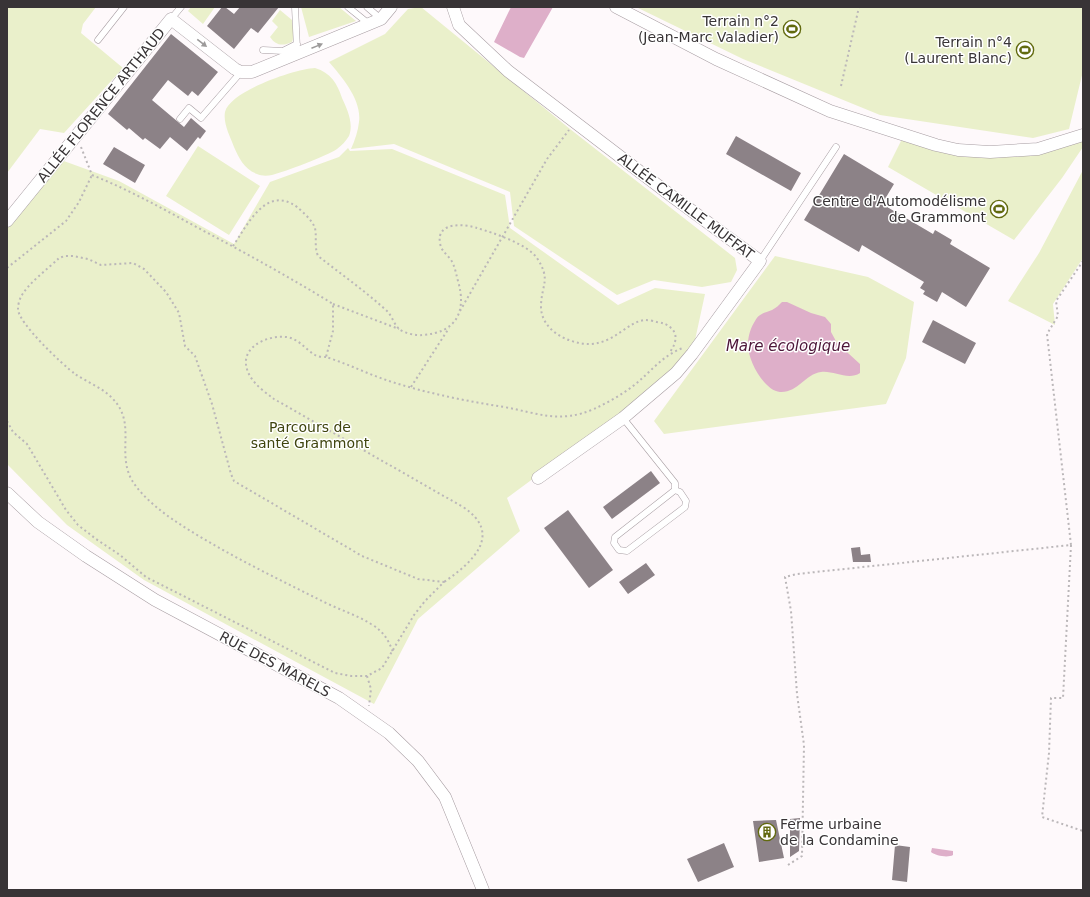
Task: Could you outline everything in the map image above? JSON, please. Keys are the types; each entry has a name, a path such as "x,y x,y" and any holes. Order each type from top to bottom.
{"street":[{"path":"241,72 252,72 298,48 369,24 381,18 391,7"},
{"name":"ALLÉE CAMILLE MUFFAT","path":"453,7 459,25 508,71 760,261 692,354 676,373 623,418 538,478"},
{"path":"616,7 716,59 830,111 936,145 958,150 990,152 1038,149 1075,139 1083,135"},
{"name":"ALLÉE FLORENCE ARTHAUD","path":"7,220 171,19 235,69 241,72"},
{"name":"RUE DES MARELS","path":"7,494 38,522 86,556 149,596 338,698 389,734 418,761 445,797 483,890"}],"lane":[{"path":"98,40 124,7"},
{"path":"171,19 181,7"},
{"path":"263,50 283,51 298,48 295,7"},
{"path":"348,7 369,24"},
{"path":"367,7 381,18"},
{"path":"180,119 189,108 201,118 241,72"},
{"path":"760,261 836,147"},
{"path":"623,418 675,483 675,490"},
{"path":"675,490 680,492 686,502 685,507 626,551 619,550 614,543 615,537 675,490"}],"path":[{"path":"841,86 859,7"},
{"path":"411,387 459,314 547,159 575,122"},
{"path":"76,136 92,174 117,185 233,246 301,284 333,304 417,336 435,334 451,326"},
{"path":"7,268 66,221 79,202 92,174"},
{"path":"233,246 252,217 262,205 268,202 292,204 311,221 315,228 315,248 318,256 360,287 389,312 399,329"},
{"path":"7,421 13,432 27,444 66,510 78,524 146,577 335,673 351,676 367,676 382,668 418,610 444,582 465,566 481,544 484,533 481,524 477,518 463,507 274,399 254,380 246,367 246,356 250,349 256,343 268,338 292,338 316,356 326,358 389,381 443,396 537,415 566,416 593,409 615,398 637,383 669,354 675,344 675,333 664,323 645,320 628,328 610,340 591,344 576,344 555,333 543,318 541,305 546,278 536,257 527,250 503,237 464,224 451,226 440,236 443,251 452,261 463,296 459,314"},
{"path":"393,652 385,634 372,624 338,609 227,552 174,521 147,500 129,474 125,449 127,428 119,405 111,397 74,373 24,324 18,309 21,297 28,288 59,258 65,256 88,259 101,266 133,263 144,268 166,292 180,313 185,346 194,356 200,370 212,404 234,481 362,556 424,581 444,582"},
{"path":"1083,261 1056,301 1058,316 1047,334 1071,545 1063,698 1051,698 1049,753 1042,817 1083,831"},
{"path":"326,358 332,331 333,304"},
{"path":"669,354 683,348 692,354"},
{"path":"788,865 802,856 804,745 797,694 791,611 785,577 797,574 1071,545"},
{"path":"367,676 371,689 368,709 372,721"}],"green space":[{"path":"7,7 96,7 83,24 81,33 123,68 64,133 40,129 7,173"},
{"path":"191,7 215,7 203,24 188,11"},
{"path":"301,7 339,7 356,21 309,37"},
{"path":"421,7 570,129 735,258 737,270 731,282 702,287 654,280 617,295 514,226 510,192 394,144 351,149 359,125 357,105 350,89 329,62 385,34 408,9"},
{"path":"636,7 1083,7 1083,71 1069,129 1033,138 880,115 743,59"},
{"path":"280,10 292,20 294,36 292,42 283,45 277,44 270,37 278,27 272,21"},
{"path":"315,68 321,70 333,79 338,88 349,116 351,126 349,136 337,149 324,156 295,167 268,176 252,172 240,159 227,130 225,112 229,104 238,96 264,82 293,72"},
{"name":"Centre d'Automodélisme de Grammont","path":"902,139 1036,154 1083,141 1083,147 1062,178 1014,240 888,167"},
{"path":"198,146 260,186 229,235 166,196"},
{"name":"Parcours de santé Grammont","path":"348,148 350,151 392,149 505,195 510,228 618,305 655,288 705,294 692,354 676,373 507,498 520,531 418,619 374,704 144,580 67,525 7,464 7,226 61,160 119,181 234,244 270,182 339,157"},
{"path":"1083,170 1083,258 1053,304 1055,325 1008,301 1039,253"},
{"path":"775,256 868,277 914,302 906,358 886,404 664,434 654,421"}],"water":[{"path":"511,7 553,7 524,58 494,42"},
{"name":"Mare écologique","path":"782,302 787,302 811,313 825,317 831,324 831,332 837,343 860,364 860,373 846,376 830,372 815,373 797,387 786,392 774,390 768,386 753,366 750,358 748,344 750,332 758,316 773,309"},
{"path":"932,848 953,851 953,855 936,855 931,852"}],"building":[{"path":"222,7 225,7 234,14 240,7 279,7 258,33 251,28 234,49 207,26"},
{"path":"171,34 218,72 198,96 192,91 188,96 168,80 152,100 184,127 191,118 206,131 200,139 198,137 187,151 170,137 160,149 145,138 143,140 129,128 127,130 108,114"},
{"path":"736,136 801,173 791,191 726,154"},
{"path":"114,147 145,165 135,183 103,164"},
{"path":"844,154 894,184 882,204 933,234 935,230 952,240 950,244 990,268 966,307 942,292 937,302 923,294 925,291 920,288 924,282 862,245 859,252 804,220"},
{"path":"933,320 976,343 965,364 922,342"},
{"path":"651,471 660,483 612,519 603,507"},
{"path":"568,510 613,570 589,588 544,528"},
{"path":"860,547 861,555 870,554 871,562 853,562 851,548"},
{"path":"646,563 655,575 628,594 619,582"},
{"path":"800,818 799,851 790,857 790,819"},
{"name":"Ferme urbaine de la Condamine","path":"776,820 784,858 759,862 753,821"},
{"path":"724,843 734,867 698,882 687,859"},
{"path":"895,845 910,847 907,882 892,880"}],"place":[{"name":"Terrain n°2 (Jean-Marc Valadier)","path":"792,29"},
{"name":"Terrain n°4 (Laurent Blanc)","path":"1025,50"},
{"name":"Centre d'Automodélisme de Grammont","path":"999,209"},
{"name":"Ferme urbaine de la Condamine","path":"767,832"}]}
